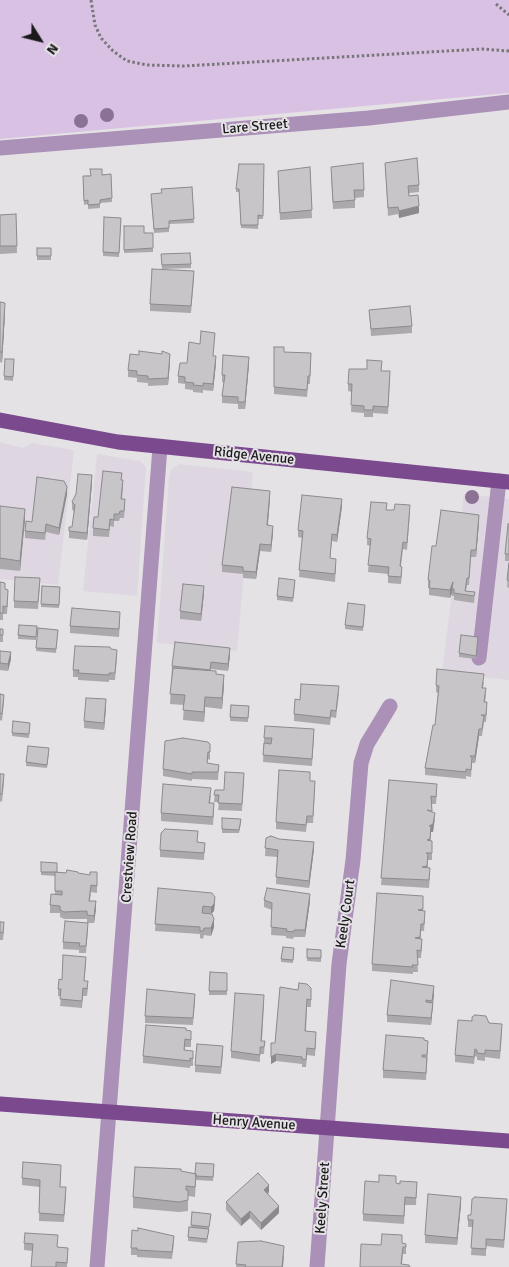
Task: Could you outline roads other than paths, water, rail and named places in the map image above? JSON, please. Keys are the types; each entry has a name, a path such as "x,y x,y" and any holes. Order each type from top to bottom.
{"main road":[{"name":"Ridge Avenue","path":"0,420 84,437 160,447 504,481"},
{"name":"Henry Avenue","path":"0,1104 509,1141"}],"street":[{"name":"Lare Street","path":"0,148 369,118 509,102"},
{"name":"Crestview Road","path":"97,1267 160,447"},
{"path":"479,658 504,481"},
{"name":"Keely Court","path":"329,1129 339,964 353,860 360,763 367,744 390,706"},
{"name":"Keely Street","path":"318,1267 329,1129"}]}
